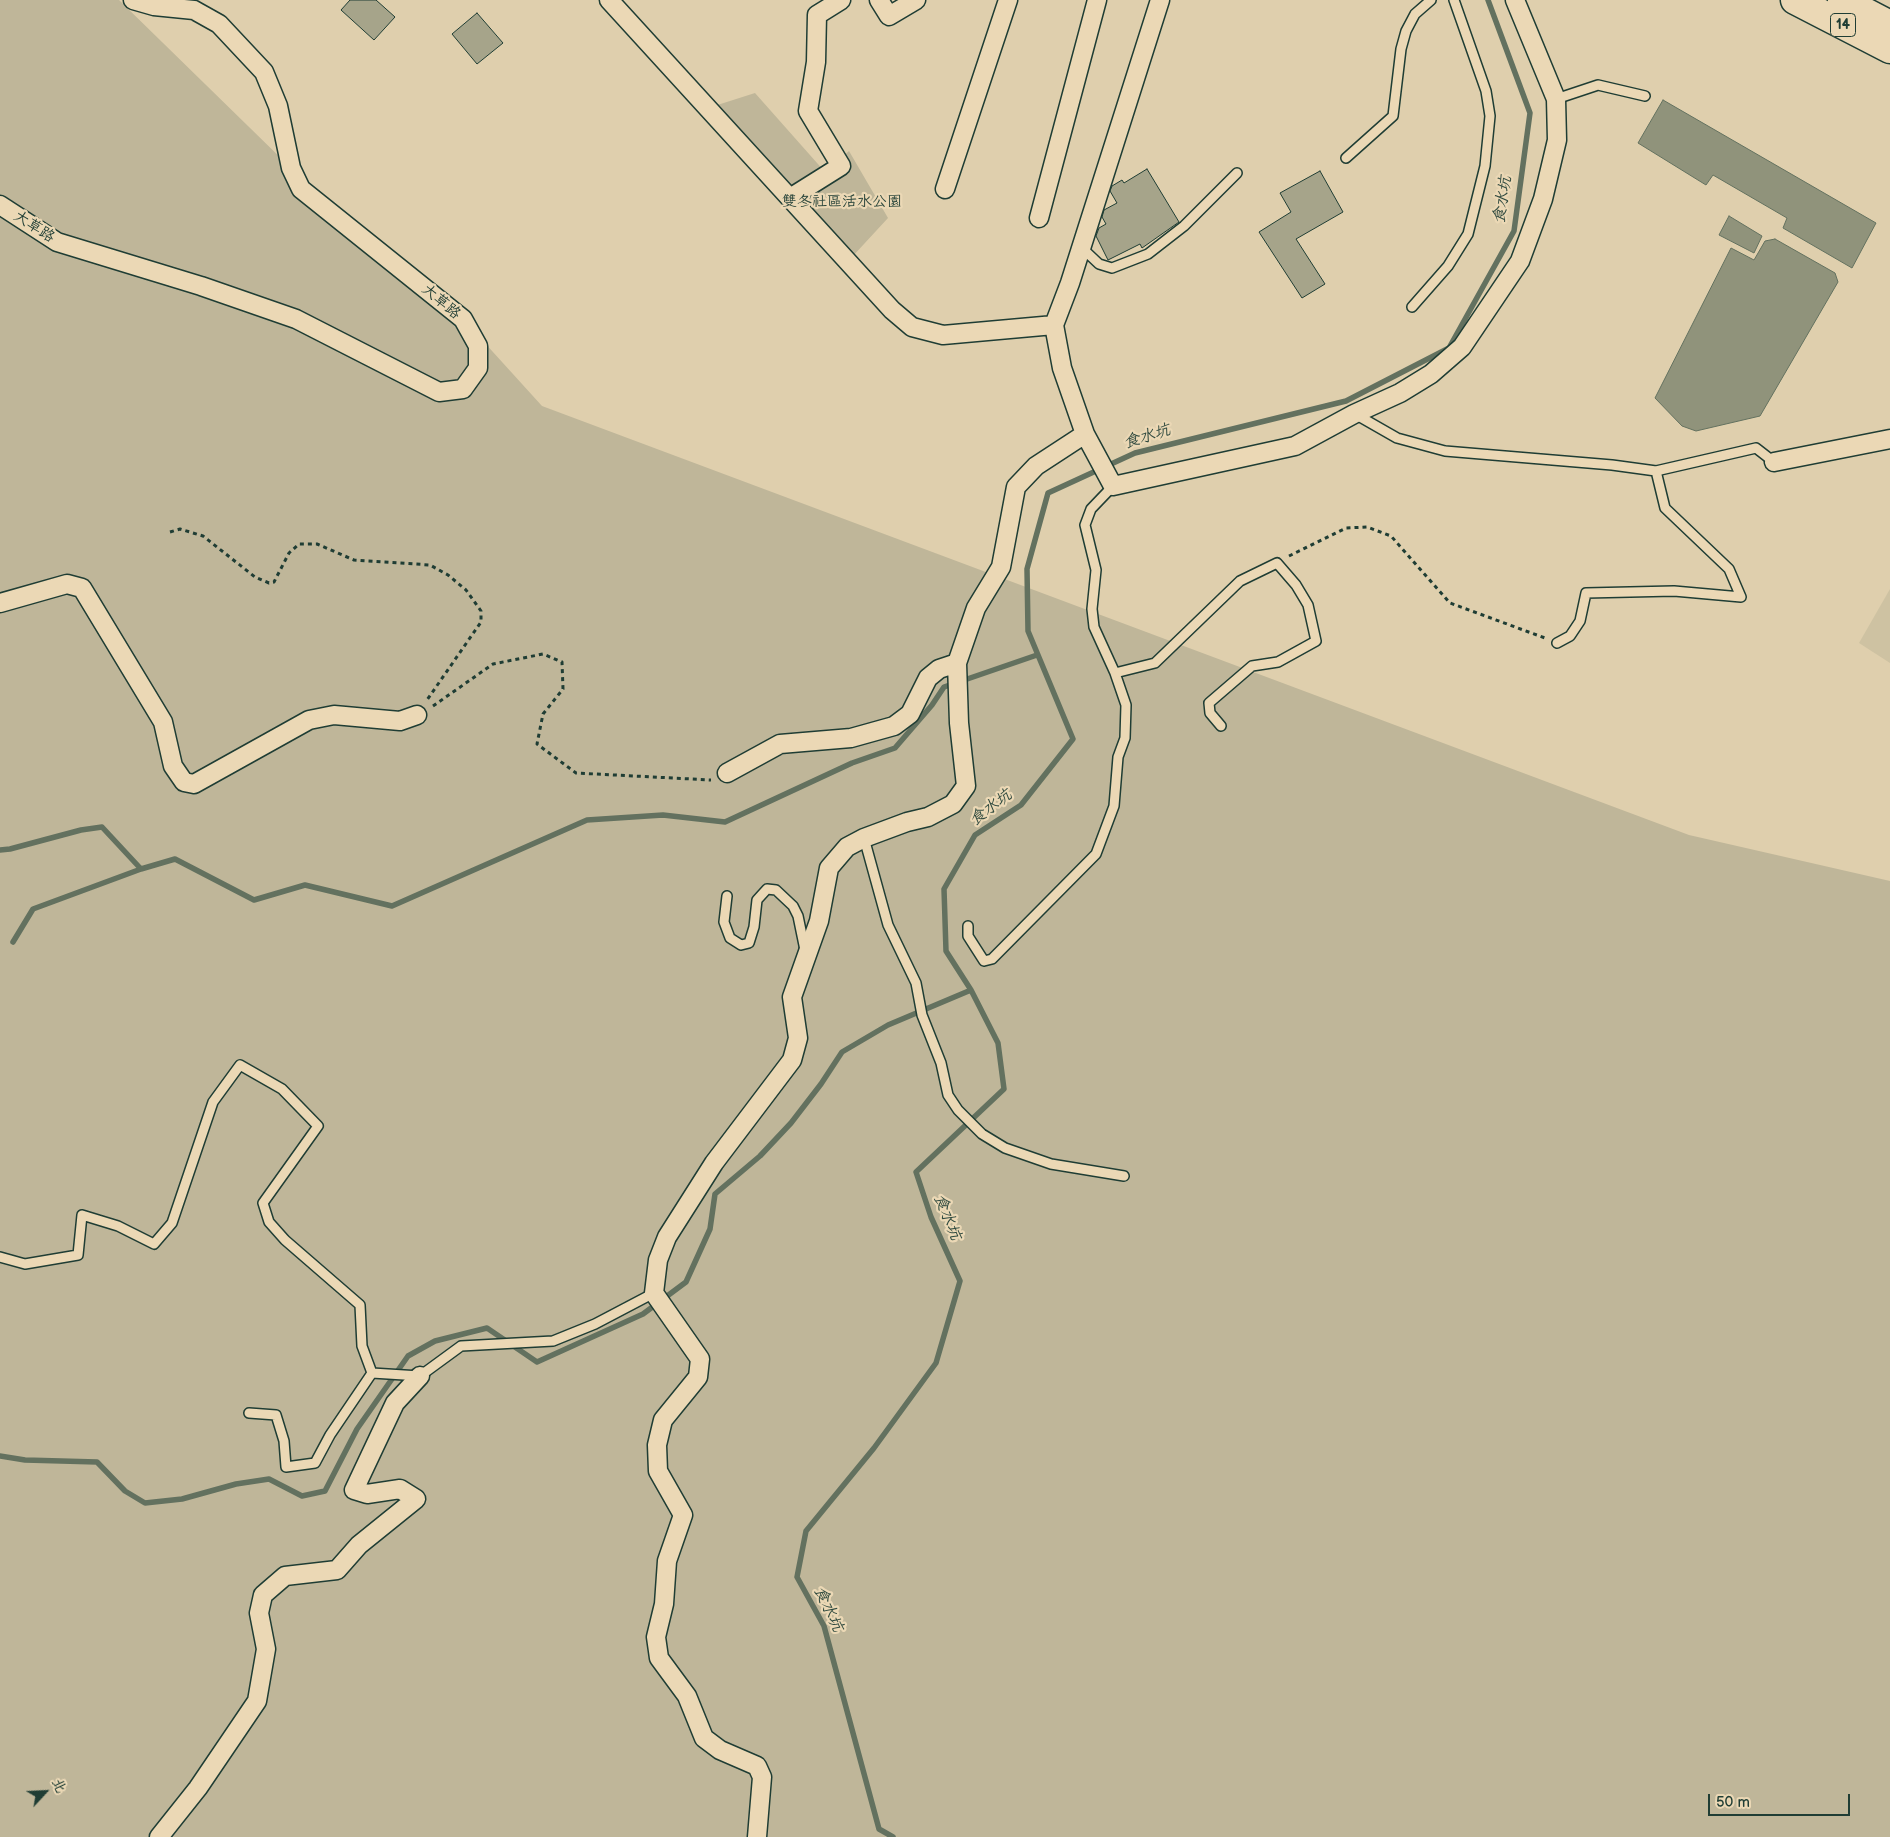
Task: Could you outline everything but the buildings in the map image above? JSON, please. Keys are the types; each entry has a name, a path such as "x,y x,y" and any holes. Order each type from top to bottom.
{"main road":[{"name":"14","path":"1795,0 1890,49"},
{"name":"14","path":"1842,0 1890,25"}],"street":[{"name":"大草路","path":"0,204 57,242 201,286 296,319 439,392 462,389 478,368 478,346 463,319 301,189 290,168 278,106 264,72 219,24 194,10 154,6 133,0"},
{"path":"609,0 892,310 912,327 943,335 1054,325"},
{"path":"790,198 841,166 808,111 816,62 818,15 841,0"},
{"path":"879,0 889,16 916,0"},
{"path":"945,189 1008,0"},
{"path":"1039,218 1097,0"},
{"path":"1160,0 1054,325 1062,368 1085,434 1113,486 1295,446 1354,414 1400,394 1431,374 1462,346 1520,260 1543,199 1557,140 1556,99 1514,0"},
{"path":"757,1837 762,1777 756,1766 720,1750 704,1738 687,1696 659,1658 656,1637 664,1604 667,1561 683,1515 658,1471 657,1445 663,1420 698,1378 700,1359 654,1293 658,1260 667,1237 714,1162 792,1060 798,1038 792,997 820,921 830,868 847,847 864,838 907,822 928,817 953,804 966,786 959,723 957,663 976,608 1001,567 1016,487 1036,466 1085,434"},
{"path":"1774,462 1890,439"},
{"path":"0,602 67,584 82,588 163,722 173,766 184,782 194,784 309,720 334,715 400,721 417,715"},
{"path":"727,773 780,744 851,738 894,726 910,714 928,678 939,669 957,663"},
{"path":"159,1837 188,1802 257,1701 266,1649 260,1613 263,1594 285,1576 337,1570 359,1545 416,1499 400,1489 366,1494 354,1490 396,1403 414,1376"}],"lane":[{"path":"1346,158 1393,116 1401,49 1406,32 1415,14 1431,0"},
{"path":"1412,307 1448,266 1468,234 1485,166 1490,116 1486,91 1454,0"},
{"path":"1556,99 1598,85 1645,96"},
{"path":"1081,247 1099,264 1112,268 1148,254 1184,226 1237,173"},
{"path":"1354,414 1397,438 1445,451 1612,465 1656,471 1756,448 1774,462"},
{"path":"1557,643 1570,636 1580,621 1586,593 1674,591 1741,597 1729,570 1665,508 1656,471"},
{"path":"968,926 968,936 984,961 992,959 1096,854 1114,806 1118,757 1125,738 1126,705 1115,673 1094,627 1092,609 1096,570 1085,525 1091,510 1113,486"},
{"path":"1115,673 1154,663 1240,581 1277,562 1296,585 1308,605 1316,641 1278,662 1252,666 1209,703 1210,713 1221,726"},
{"path":"864,838 888,925 916,983 922,1015 941,1063 948,1095 958,1110 982,1134 1004,1148 1051,1164 1124,1176"},
{"path":"727,896 724,922 730,938 741,946 749,943 754,926 756,900 766,889 776,890 793,906 798,916 807,958"},
{"path":"0,1257 25,1264 78,1255 82,1215 118,1226 154,1244 172,1222 213,1102 240,1065 282,1089 318,1126 263,1203 269,1222 285,1240 360,1305 362,1346 376,1373"},
{"path":"376,1373 414,1376 461,1346 553,1341 595,1324 654,1293"},
{"path":"249,1413 276,1415 284,1441 286,1467 315,1462 330,1435 376,1373"}],"path":[{"path":"1277,562 1346,528 1367,527 1390,536 1450,603 1557,643"},
{"path":"170,532 180,529 203,536 255,576 269,583 274,582 289,554 299,544 317,544 354,560 430,565 448,575 466,590 481,611 481,622 417,715"},
{"path":"417,715 493,664 543,654 562,662 563,690 544,714 537,744 576,773 709,781 727,773"}],"shaded area":[{"path":"1663,100 1876,223 1852,268 1783,228 1787,218 1713,175 1706,185 1638,143"},
{"path":"1729,216 1762,236 1754,253 1719,235"},
{"path":"1775,239 1835,273 1838,282 1760,416 1696,431 1682,426 1655,398 1731,248 1754,260 1765,241"},
{"path":"1890,589 1890,663 1859,643"}],"green space":[{"path":"0,0 119,0 291,168 463,319 542,406 1689,835 1890,881 1890,1837 0,1837"},
{"name":"雙冬社區活水公園","path":"755,93 825,172 849,151 888,218 852,257 708,108"}],"waterway":[{"name":"食水坑","path":"893,1837 879,1829 824,1626 797,1577 806,1531 874,1448 936,1363 960,1281 931,1217 916,1172 1004,1089 998,1043 971,990 946,951 944,889 975,835 1021,805 1073,739 1028,631 1027,569 1048,493 1135,453 1346,401 1449,348 1514,231 1530,113 1488,0"},
{"path":"0,850 81,830 102,827 141,869 175,859 254,900 305,885 392,906 587,820 663,815 725,822 852,763 895,748 932,705 944,687 1037,655"},
{"path":"13,942 33,909 141,869"},
{"path":"0,1456 25,1460 97,1462 125,1491 145,1503 182,1499 236,1484 269,1479 302,1496 325,1491 357,1429 408,1356 435,1341 487,1328 537,1362 643,1314 686,1282 710,1229 715,1194 760,1156 791,1123 821,1084 842,1052 888,1025 971,990"}]}
